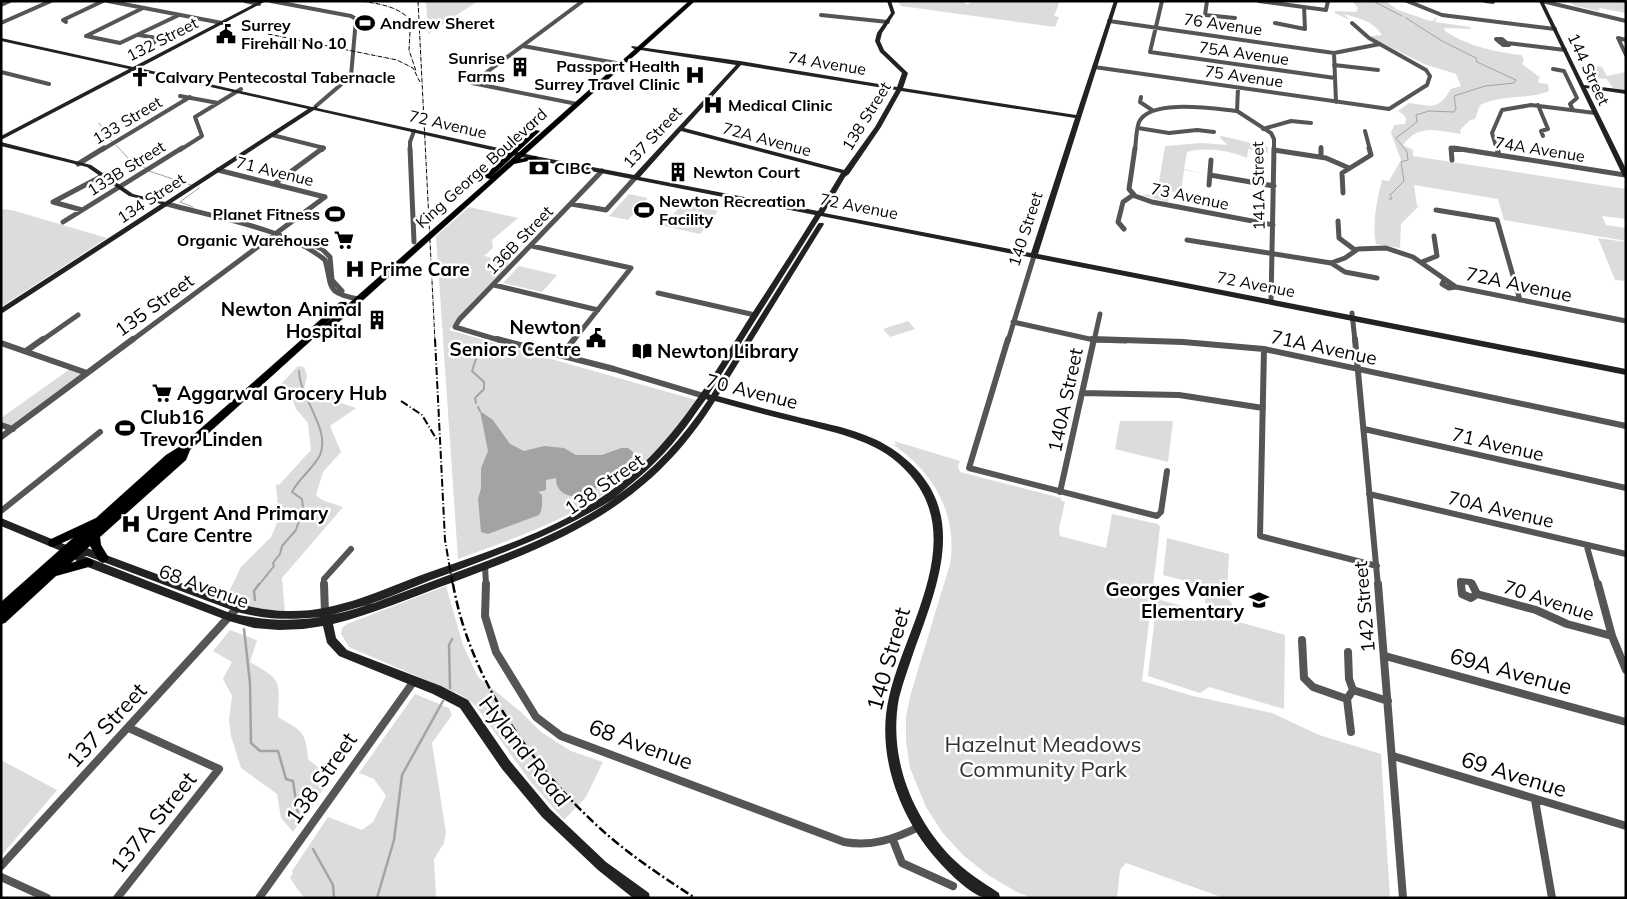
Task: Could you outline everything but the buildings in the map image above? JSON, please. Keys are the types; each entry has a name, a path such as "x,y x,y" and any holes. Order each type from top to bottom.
{"main road":[{"name":"King George Boulevard","path":"414,246 512,164 527,140 601,83 686,1"},
{"name":"King George Boulevard","path":"1,619 52,574 100,520 170,458 186,448 312,335 326,329 355,298 519,152 537,141 616,63 638,47 692,1"},
{"name":"138 Street","path":"326,618 537,536 582,513 622,487 657,457 678,434 708,397 755,315 847,178 847,173 901,89 905,73 881,49 877,42 877,37 894,11 889,1"},
{"name":"140 Street","path":"1035,254 1116,1"},
{"name":"144 Street","path":"1541,1 1626,175"},
{"name":"132 Street","path":"1,138 262,3"},
{"name":"72 Avenue","path":"1,38 239,90 414,131 602,171 637,176"},
{"name":"74 Avenue","path":"638,47 1078,117"},
{"path":"601,83 603,78 617,65 616,63"},
{"name":"137 Street","path":"637,176 740,63"},
{"path":"1582,86 1626,92"},
{"name":"72 Avenue","path":"314,107 504,147 519,152"},
{"name":"134 Street","path":"1,312 314,107"},
{"name":"72A Avenue","path":"680,129 847,173"},
{"path":"504,147 527,140"},
{"path":"512,164 536,156 535,148 537,141"},
{"path":"1,144 89,166 133,196 167,204"},
{"name":"72 Avenue","path":"536,156 1353,316 1626,367"},
{"name":"138 Street","path":"326,618 360,614 559,535 627,494 677,448 824,213"},
{"name":"72 Avenue","path":"1353,316 1626,372"},
{"name":"70 Avenue","path":"708,397 841,431 883,447 897,456 919,479 934,506 939,528"},
{"name":"King George Boulevard","path":"1,609 72,551 94,537 182,456 186,448"},
{"path":"53,543 100,520"},
{"name":"68 Avenue","path":"1,522 72,551 87,552 238,608 273,615 326,618"},
{"name":"140 Street","path":"919,827 895,772 890,744 890,721 900,677 935,568 939,528"},
{"path":"94,537 96,546 103,558"},
{"name":"68 Avenue","path":"72,551 80,559 88,563 229,617 252,623 277,626 326,618"},
{"path":"52,574 88,563"},
{"path":"118,574 129,574 141,578 152,575"},
{"path":"163,591 179,592 208,602 217,600"},
{"name":"Hyland Road","path":"326,618 331,640 338,650 348,656 414,681 464,704 506,765 546,813 590,856 644,898"},
{"path":"919,827 954,868 994,898"}],"street":[{"path":"1,5 10,1"},
{"path":"1,22 51,1"},
{"path":"66,22 63,20 103,1"},
{"path":"108,1 222,23"},
{"path":"245,1 262,3"},
{"path":"271,1 352,16 356,19 351,76 314,107"},
{"path":"574,104 472,83 583,1"},
{"path":"1156,28 1162,1"},
{"path":"1208,1 1205,15 1235,18"},
{"path":"1259,1 1326,10 1328,1"},
{"path":"1407,1 1438,14 1555,29"},
{"path":"1485,1 1493,2"},
{"path":"1541,1 1550,5 1584,9 1626,21"},
{"path":"1545,8 1550,5"},
{"path":"1276,23 1305,29 1304,7"},
{"path":"143,8 86,36 120,43 179,15"},
{"path":"821,15 888,22"},
{"path":"1604,21 1610,16"},
{"name":"76 Avenue","path":"1109,21 1334,53"},
{"path":"1352,23 1364,35 1380,44"},
{"name":"75A Avenue","path":"1156,28 1150,52 1335,78"},
{"path":"139,35 156,38 157,40 152,44"},
{"path":"1626,40 1618,38 1626,55"},
{"path":"1507,43 1565,50"},
{"path":"1336,102 1334,53 1380,44"},
{"name":"75 Avenue","path":"1094,67 1389,109 1427,85 1430,76 1417,63 1380,44"},
{"path":"523,46 616,63"},
{"path":"1334,65 1378,70"},
{"path":"1553,69 1564,70 1577,98 1570,104 1573,110"},
{"path":"1,72 49,84"},
{"path":"1,78 9,74"},
{"path":"1124,229 1118,222 1123,202 1133,195 1128,185 1138,128 1142,116 1152,110 1189,106 1237,110 1238,88"},
{"path":"180,96 218,103 239,90"},
{"path":"1142,97 1140,102 1152,110"},
{"name":"133 Street","path":"78,164 190,98"},
{"name":"133B Street","path":"63,222 202,136 194,117 218,103"},
{"path":"1499,155 1492,133 1500,112 1526,104 1595,113"},
{"path":"1538,105 1548,129 1541,131 1543,136"},
{"name":"141A Street","path":"1237,110 1274,137 1271,300"},
{"path":"1264,128 1291,120 1311,123"},
{"path":"1138,128 1169,133 1197,130 1214,132"},
{"path":"414,131 410,142 414,246"},
{"path":"1343,193 1342,174 1371,155 1365,132"},
{"path":"272,135 324,148 274,184"},
{"path":"1321,147 1321,157"},
{"name":"74A Avenue","path":"1452,160 1451,148 1626,175"},
{"path":"1274,150 1321,157 1350,168"},
{"path":"1209,185 1211,160"},
{"name":"71 Avenue","path":"218,170 325,198"},
{"name":"136B Street","path":"455,327 602,171"},
{"path":"82,210 53,202 104,175"},
{"path":"1210,175 1274,186"},
{"name":"137 Street","path":"571,204 606,210 637,176"},
{"name":"73 Avenue","path":"1133,195 1157,203 1273,225"},
{"name":"135 Street","path":"1,438 325,198"},
{"path":"167,204 276,234 318,253 327,264 328,282 332,288 339,294 355,298"},
{"path":"1436,210 1497,220 1520,300"},
{"path":"1338,221 1339,238 1355,250"},
{"path":"1422,262 1438,256 1434,236"},
{"path":"1187,240 1331,263 1343,271 1377,278"},
{"path":"532,246 631,268 562,355"},
{"name":"72A Avenue","path":"1331,263 1345,258 1355,250 1367,247 1386,248 1404,253 1422,262 1444,280"},
{"name":"140 Street","path":"1035,254 969,468 1060,492"},
{"path":"1444,280 1442,284 1444,286 1450,288 1456,286"},
{"path":"494,285 598,310"},
{"name":"72A Avenue","path":"1456,286 1626,321"},
{"path":"658,293 755,315"},
{"name":"140A Street","path":"1060,492 1100,314"},
{"path":"26,351 78,315"},
{"name":"142 Street","path":"1353,316 1385,656 1403,898"},
{"name":"71A Avenue","path":"1013,322 1094,340 1186,342 1264,349 1626,426"},
{"name":"70 Avenue","path":"455,327 463,331 562,355 708,397"},
{"path":"1,343 87,373"},
{"path":"1264,349 1260,536 1377,566"},
{"path":"1082,393 1179,395 1264,408"},
{"path":"1,424 13,429"},
{"name":"71 Avenue","path":"1364,429 1626,488"},
{"path":"1,511 100,432"},
{"path":"1060,492 1154,516 1160,515 1167,471"},
{"name":"70A Avenue","path":"1369,494 1626,554"},
{"path":"1587,546 1612,636 1626,670"},
{"path":"326,618 324,579 351,549"},
{"name":"68 Avenue","path":"484,565 487,573 485,616 496,652 531,710 550,728 568,739 844,842 868,845 893,840 919,827"},
{"name":"70 Avenue","path":"1477,594 1536,610 1567,624 1612,636"},
{"name":"137 Street","path":"1,866 238,608"},
{"path":"1302,640 1304,678 1313,687 1348,699"},
{"path":"1348,652 1349,679 1353,690 1348,699 1351,732"},
{"name":"69A Avenue","path":"1385,656 1626,722"},
{"name":"138 Street","path":"259,898 414,681"},
{"path":"1353,690 1388,701"},
{"name":"137A Street","path":"116,898 219,769 129,728"},
{"name":"69 Avenue","path":"1393,756 1534,800 1626,826"},
{"path":"1534,800 1552,898"},
{"path":"893,840 902,864 953,886"},
{"path":"1,877 47,898"}],"green space":[{"path":"426,1 478,1 428,34"},
{"path":"897,1 966,1 965,4 969,4 971,1 1060,1 1054,16 1059,17 1055,27 901,6"},
{"path":"1352,1 1385,1 1398,10 1430,21 1433,21 1438,16 1435,22 1470,27 1471,29 1444,28 1445,31 1472,44 1491,50 1521,55 1524,59 1522,64 1542,79 1538,78 1539,83 1548,84 1549,91 1541,94 1497,99 1480,105 1475,119 1470,120 1460,130 1461,134 1429,130 1416,134 1403,145 1413,150 1413,156 1626,189 1626,219 1602,216 1606,225 1626,228 1626,241 1504,220 1498,199 1414,185 1417,206 1419,206 1401,224 1400,248 1376,244 1375,219 1382,180 1389,181 1401,160 1391,133 1394,125 1405,124 1406,122 1405,116 1398,111 1409,103 1430,106 1438,104 1451,89 1461,86 1456,74 1424,64 1372,38 1371,36 1382,35 1370,23 1344,14 1350,20 1335,13 1335,11 1356,12 1358,8"},
{"path":"1568,1 1626,1 1626,13 1600,8 1598,11 1575,6"},
{"path":"1579,64 1602,67 1607,76 1626,72 1626,90 1613,88 1607,79 1595,78 1601,86 1590,84"},
{"path":"1222,136 1268,147 1268,153 1248,149 1247,158 1217,150 1187,152 1184,169 1206,174 1184,170 1181,193 1170,191 1168,202 1141,195 1157,194 1165,146 1202,143 1228,145 1219,137"},
{"path":"629,194 648,198 628,220 609,216"},
{"path":"683,203 718,211 700,234 663,226"},
{"path":"469,207 518,218 492,240 493,248 484,256 508,262 509,267 449,330 696,400 672,433 647,460 621,482 592,501 562,517 530,532 458,559 436,236"},
{"path":"5,209 107,238 1,307 1,210"},
{"path":"1598,238 1626,242 1626,281 1615,280"},
{"path":"519,266 557,275 542,292 503,283"},
{"path":"908,321 915,329 890,337 883,329"},
{"path":"298,366 304,367 307,376 304,389 340,396 338,402 356,408 330,426 341,452 323,472 316,495 322,500 343,507 282,578 285,613 266,614 225,600 241,567 271,537 279,518 276,484 279,485 311,450 308,423 296,409 289,389 281,384"},
{"path":"70,369 84,374 13,427 1,423 1,418"},
{"path":"1120,421 1173,421 1168,462 1115,449"},
{"name":"Hazelnut Meadows Community Park","path":"894,441 960,461 958,466 960,472 1061,498 1065,502 1059,529 1060,536 1106,548 1112,514 1158,524 1160,527 1142,681 1193,696 1272,713 1319,735 1381,754 1390,898 1224,898 1126,863 1120,870 1117,898 1032,898 1015,891 988,875 963,855 942,832 926,807 910,768 906,741 906,716 911,693 950,564 952,546 950,529 940,496 931,481 907,455 892,444 897,445"},
{"path":"1167,538 1229,554 1227,592 1163,575"},
{"path":"446,586 463,645 478,677 521,712 541,732 571,751 603,762 586,797 564,820 530,781 475,705 461,695 349,647 341,634 342,628 347,624"},
{"path":"1206,591 1229,600 1234,607 1229,612 1205,603"},
{"path":"1157,599 1285,635 1284,709 1209,687 1200,693 1148,676"},
{"path":"230,630 257,640 250,662 268,673 277,683 279,695 278,717 301,732 306,742 308,759 331,778 293,832 281,818 277,794 241,768 231,736 229,720 232,696 223,679 232,662 213,651"},
{"path":"415,694 449,708 452,715 432,743 446,833 444,843 434,859 436,898 304,898 290,878 293,873 292,871 328,817 362,830 373,822 386,796 374,779 359,773"},
{"path":"1,760 57,790 1,856"}],"shaded area":[{"path":"480,411 493,420 510,444 524,451 544,446 564,448 576,455 602,455 621,448 628,448 633,452 633,456 602,484 582,495 573,496 565,494 558,487 556,478 546,480 546,490 538,492 542,495 542,508 539,515 488,534 481,532 478,499 481,488 481,468 488,451"}],"waterway":[{"path":"1373,1 1402,16"},
{"path":"1621,1 1626,3"},
{"path":"1389,199 1392,199 1390,195 1404,181 1401,162 1408,160 1407,152 1396,138 1417,122 1416,115 1429,111 1454,112 1456,109 1454,96 1485,86 1514,83 1516,80 1477,62 1476,58 1442,41 1406,18"},
{"path":"99,123 112,141"},
{"path":"116,145 127,157 145,168"},
{"path":"149,171 191,185"},
{"path":"193,207 180,202 199,188"},
{"path":"458,317 472,303"},
{"path":"466,347 476,359 472,371 484,382 484,389 475,398 476,403"},
{"path":"258,586 274,566 273,563 280,554 282,546 296,530 303,508 302,499 292,492 317,460 322,445 322,435 304,392 299,371"},
{"path":"478,407 480,411"},
{"path":"255,600 254,591 259,584"},
{"path":"244,629 250,683 251,743 260,751 278,751 286,779 293,781 298,815"},
{"path":"450,688 449,645 452,639"},
{"path":"377,898 394,840 402,775 443,701"},
{"path":"313,849 333,885 334,898"}],"railway":[{"path":"362,1 393,8 406,15 416,28"},
{"path":"418,1 435,341"},
{"path":"410,32 409,50 416,71"},
{"path":"268,34 397,60 413,68 420,82"},
{"path":"435,339 445,540 453,586"},
{"path":"401,401 422,415 437,440"},
{"path":"453,584 461,620 489,687 508,720 529,750 552,779 603,831 636,858 695,898"}],"place":[{"name":"Andrew Sheret","path":"365,23"},
{"name":"Surrey Firehall No 10","path":"226,34"},
{"name":"Sunrise Farms","path":"520,67"},
{"name":"Passport Health Surrey Travel Clinic","path":"695,75"},
{"name":"Calvary Pentecostal Tabernacle","path":"140,77"},
{"name":"Medical Clinic","path":"713,105"},
{"name":"CIBC","path":"539,168"},
{"name":"Newton Court","path":"678,172"},
{"name":"Newton Recreation Facility","path":"644,210"},
{"name":"Planet Fitness","path":"335,214"},
{"name":"Organic Warehouse","path":"344,240"},
{"name":"Prime Care","path":"355,269"},
{"name":"Newton Animal Hospital","path":"377,320"},
{"name":"Newton Seniors Centre","path":"596,338"},
{"name":"Newton Library","path":"642,351"},
{"name":"Aggarwal Grocery Hub","path":"162,393"},
{"name":"Club16 Trevor Linden","path":"125,428"},
{"name":"Urgent And Primary Care Centre","path":"131,524"},
{"name":"Georges Vanier Elementary","path":"1259,600"}]}
